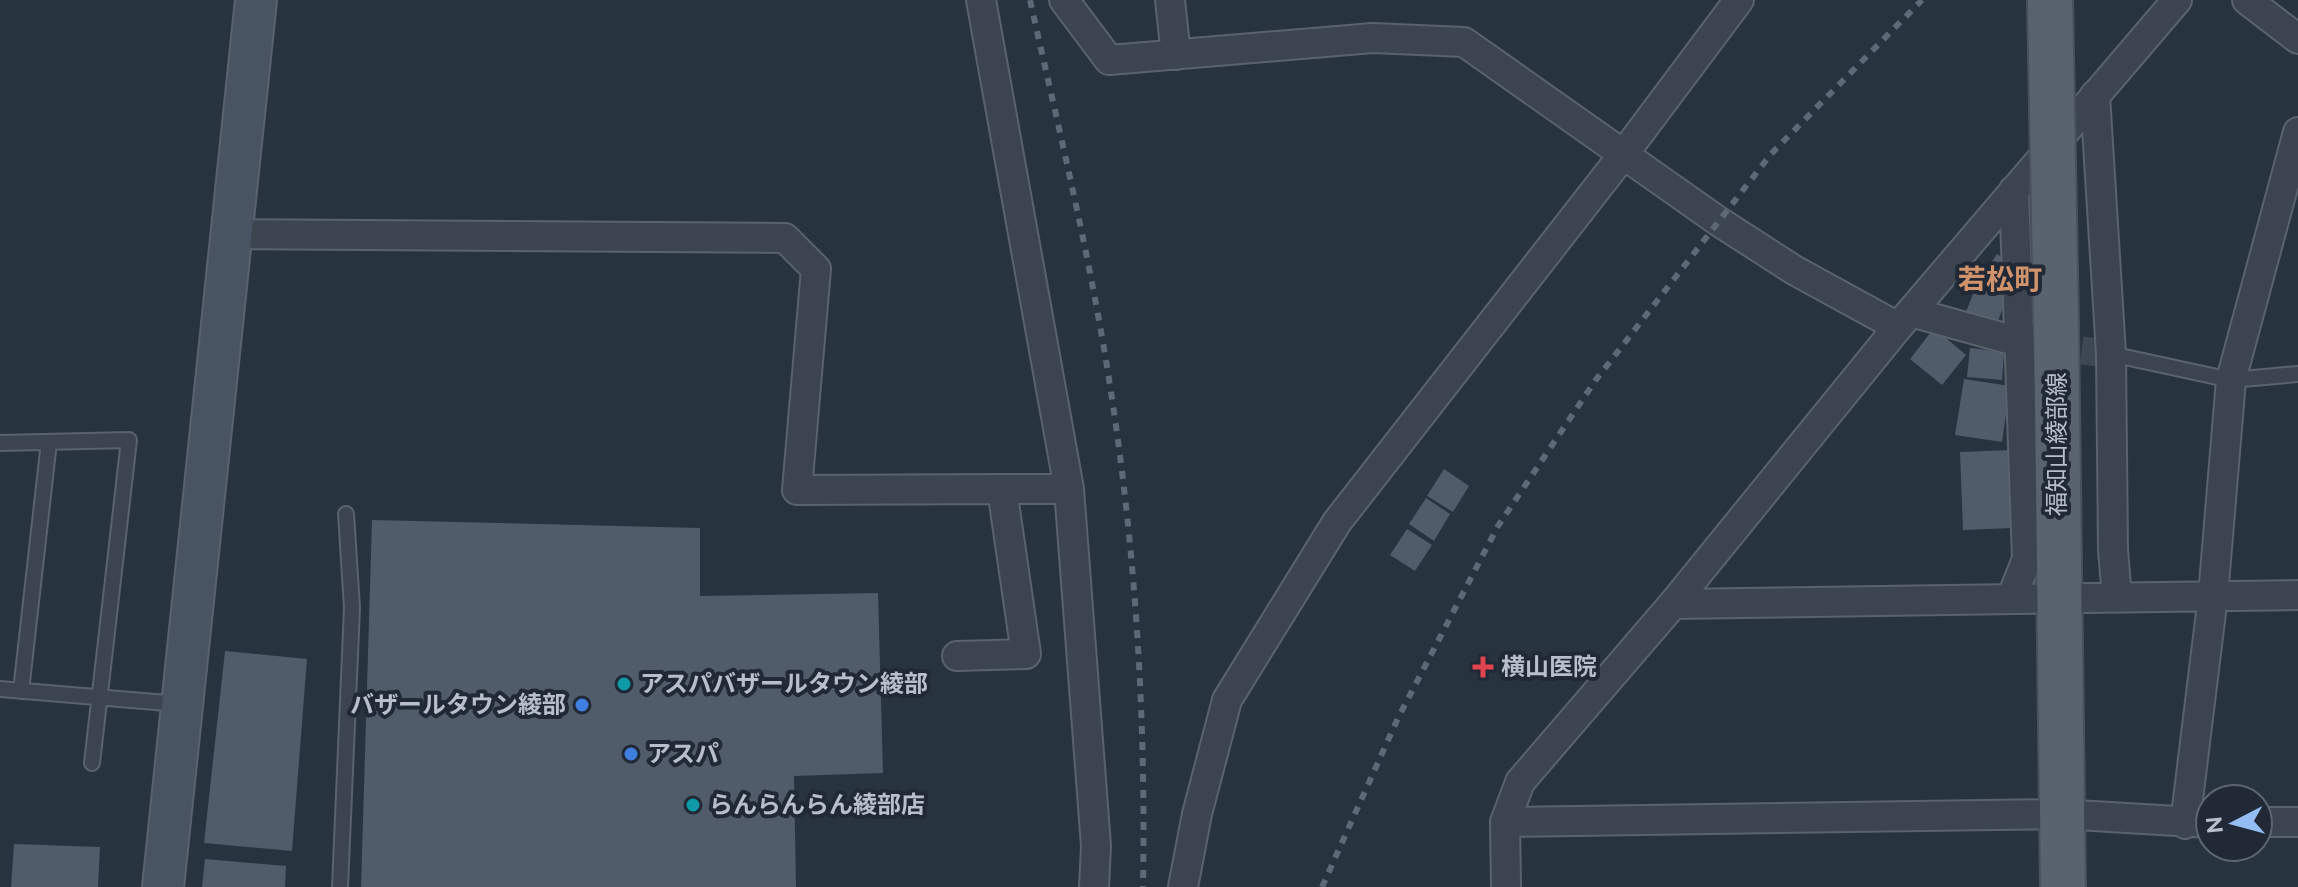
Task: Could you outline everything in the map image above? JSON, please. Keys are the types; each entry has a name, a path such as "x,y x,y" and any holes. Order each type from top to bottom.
{"main road":[{"name":"福知山綾部線","path":"2050,0 2038,333 2058,598 2063,887"}],"street":[{"path":"163,887 234,234 256,0"},
{"path":"981,0 1069,489 1096,846 1094,887"},
{"path":"1064,0 1109,60 1373,38 1464,42 1623,155 1794,270 1904,320 2038,333"},
{"path":"1170,0 1176,55"},
{"path":"1183,887 1197,814 1227,700 1337,522 1623,155 1739,0"},
{"path":"1506,887 1505,822 1520,782 1673,604 1904,320 2177,0"},
{"path":"2247,0 2298,39"},
{"path":"2095,95 2111,354 2113,550 2117,598"},
{"path":"2200,783 2231,380 2298,132"},
{"path":"2011,599 2027,559 2038,333 2014,190"},
{"path":"234,234 785,238 816,269 797,490 1069,489"},
{"path":"957,656 1026,654 1002,489"},
{"path":"1673,604 2298,595"},
{"path":"1505,822 2060,814 2194,824"},
{"path":"2274,822 2298,822"}],"lane":[{"path":"2111,354 2231,380 2298,374"},
{"path":"0,443 129,440 92,763"},
{"path":"21,691 49,442"},
{"path":"340,887 352,608 346,514"},
{"path":"0,689 183,705"}],"building":[{"path":"1997,254 2010,262 2003,273 1990,264"},
{"path":"1982,271 2013,283 1997,323 1966,312"},
{"path":"1934,328 1966,355 1942,385 1910,359"},
{"path":"1970,348 2004,352 2002,380 1967,377"},
{"path":"1964,379 2010,386 2002,442 1955,435"},
{"path":"2010,450 2012,528 1963,530 1960,452"},
{"path":"1444,469 1469,486 1453,512 1427,496"},
{"path":"1426,498 1450,514 1434,541 1409,524"},
{"name":"アスパバザールタウン綾部","path":"372,520 700,528 700,596 878,593 883,773 794,776 796,887 361,887"},
{"path":"1407,529 1432,545 1415,571 1390,555"},
{"path":"225,651 307,659 292,851 204,843"},
{"path":"14,844 100,847 98,887 11,887"},
{"path":"205,859 286,866 285,887 202,887"}],"tunnel":[{"path":"2040,345 2111,354"}],"railway":[{"path":"1030,0 1094,293 1120,453 1138,638 1143,763 1143,887"},
{"path":"1322,887 1398,718 1498,526 1595,381 1771,154 1922,0"}],"place":[{"name":"横山医院","path":"1483,667"},
{"name":"アスパバザールタウン綾部","path":"624,684"},
{"name":"バザールタウン綾部","path":"582,705"},
{"name":"アスパ","path":"631,754"},
{"name":"らんらんらん綾部店","path":"693,805"}],"district":[{"name":"若松町","path":"2000,279"}]}
